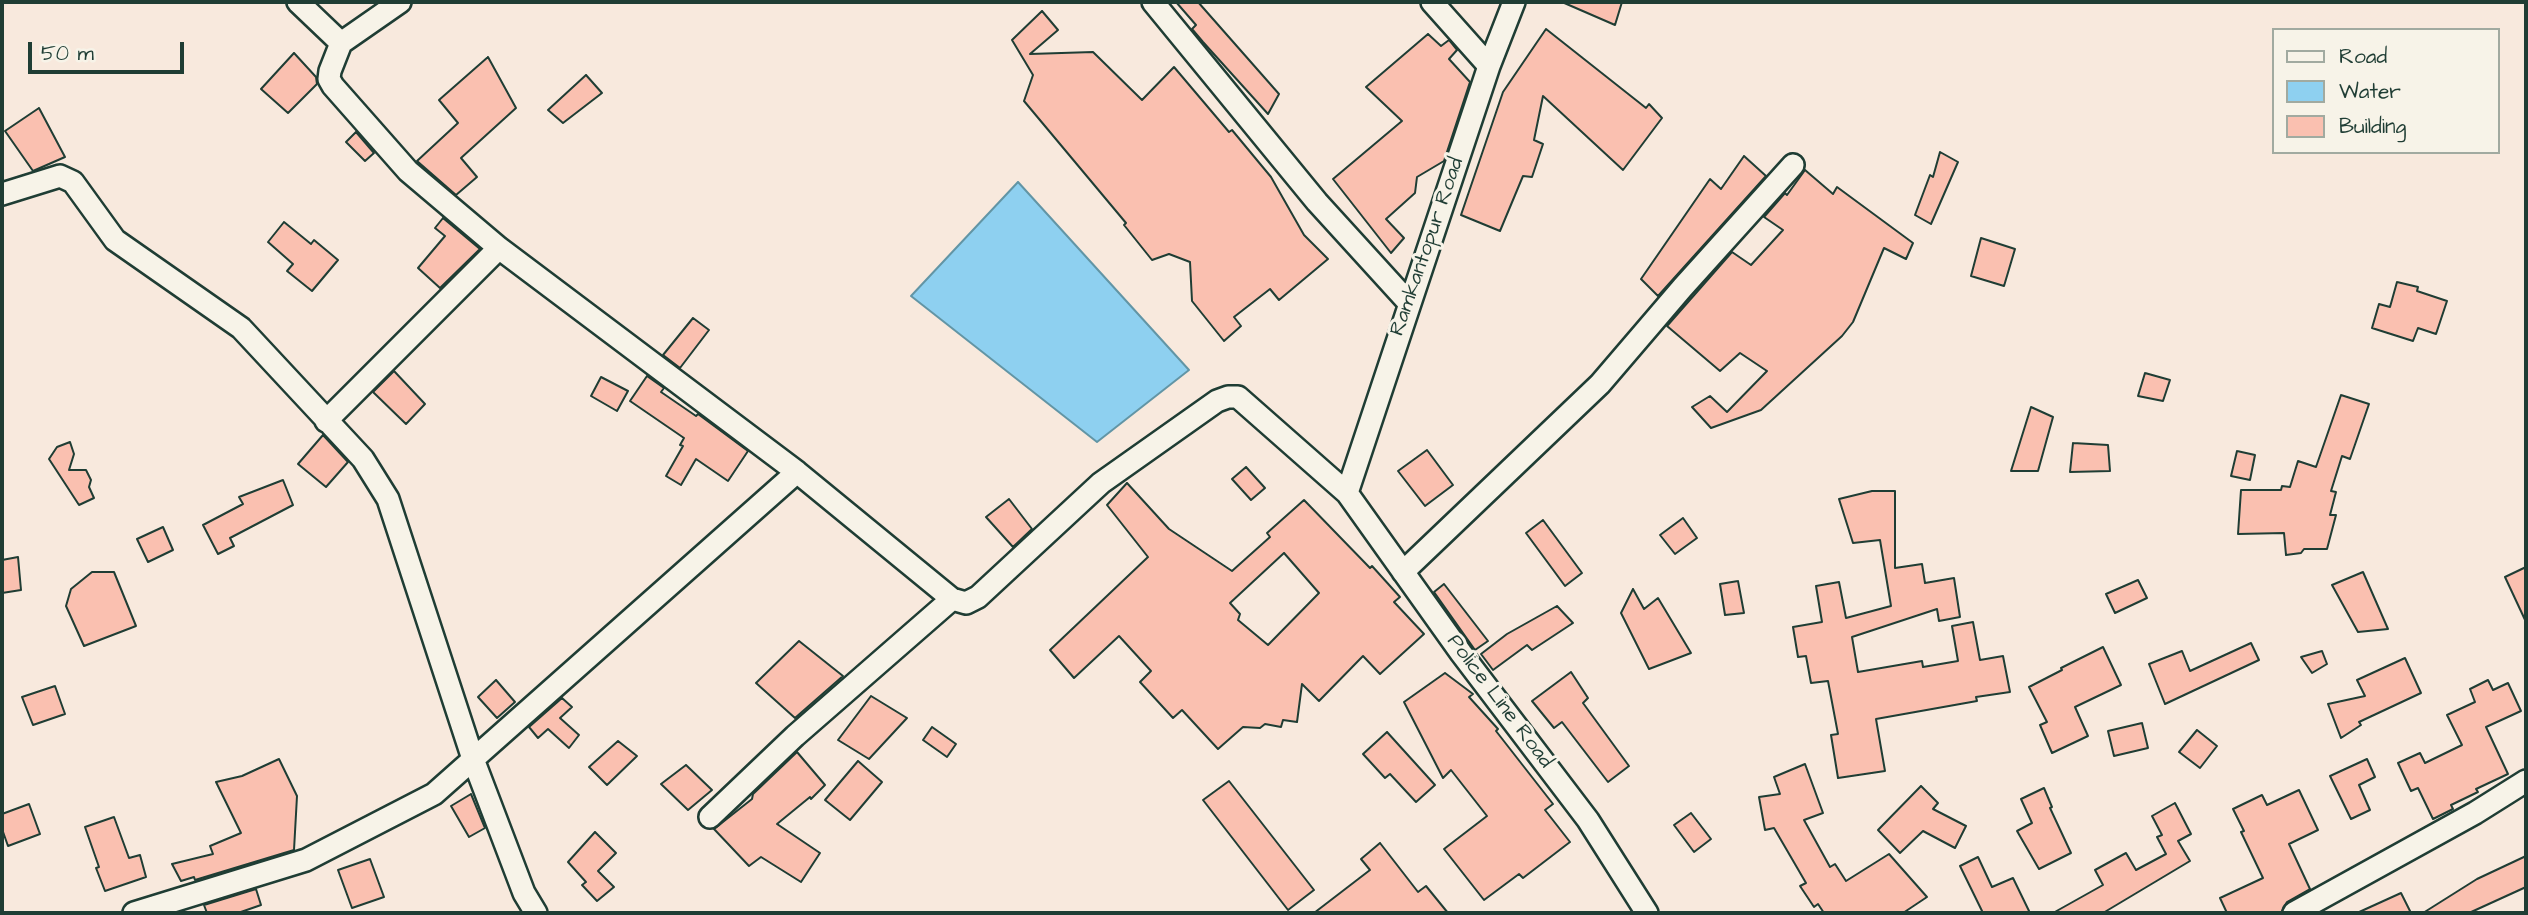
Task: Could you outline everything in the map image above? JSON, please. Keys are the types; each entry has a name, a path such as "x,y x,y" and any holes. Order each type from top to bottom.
{"street":[{"path":"299,2 341,43"},
{"path":"400,2 341,43 329,79 408,171 499,248 797,472 952,599 795,736 710,817"},
{"path":"1153,2 1317,202 1409,303"},
{"path":"1432,2 1489,66"},
{"name":"Ramkantopur Road","path":"1347,493 1489,66 1514,2"},
{"path":"1403,572 1600,384 1683,286 1793,165"},
{"path":"2,194 60,176 72,182 115,240 240,328 363,459 388,499 473,759 524,893 536,913"},
{"path":"326,421 499,248"},
{"name":"Police Line Road","path":"952,599 966,603 978,597 1101,483 1222,397 1238,397 1347,493 1461,653 1588,820 1647,913"},
{"path":"134,913 306,860 434,794 797,472"},
{"path":"2294,913 2475,813 2526,781"}],"water":[{"path":"1018,182 1189,370 1097,442 911,296"}],"building":[{"path":"1176,2 1198,2 1279,94 1268,114 1192,29 1196,25"},
{"path":"1562,2 1622,2 1615,25"},
{"path":"1042,11 1058,30 1030,54 1093,52 1142,100 1174,67 1271,177 1304,235 1328,259 1279,300 1270,289 1234,317 1241,326 1224,341 1192,301 1190,262 1169,254 1152,260 1124,225 1126,223 1024,101 1033,75 1012,40"},
{"path":"1546,29 1646,108 1649,104 1662,118 1623,170 1543,96 1534,140 1543,144 1532,177 1523,176 1500,231 1461,215 1503,92"},
{"path":"1428,34 1441,46 1449,40 1457,50 1449,59 1470,82 1444,161 1417,177 1415,193 1386,219 1404,238 1391,253 1333,179 1402,121 1366,87"},
{"path":"294,53 316,77 317,84 288,113 261,89"},
{"path":"488,57 516,108 461,158 477,177 456,195 417,161 458,123 439,100"},
{"path":"586,75 602,93 563,123 548,110"},
{"path":"39,108 65,157 33,171 5,131"},
{"path":"356,132 374,153 365,161 346,142"},
{"path":"1940,152 1958,162 1931,224 1915,215 1930,175 1933,177"},
{"path":"1744,156 1766,176 1658,296 1641,279 1710,179 1721,189"},
{"path":"1805,170 1833,194 1837,187 1913,243 1906,259 1884,248 1853,322 1842,336 1761,410 1711,428 1692,407 1710,396 1727,412 1767,371 1740,353 1720,371 1667,326 1732,252 1751,265 1783,230 1764,217 1785,193 1787,195"},
{"path":"443,218 480,249 440,288 418,268 445,236 435,228"},
{"path":"284,222 311,244 314,240 338,260 312,291 287,271 293,264 268,242"},
{"path":"1981,238 2015,249 2004,286 1971,276"},
{"path":"2397,282 2418,287 2417,291 2447,301 2436,334 2418,328 2413,341 2372,328 2379,304 2390,307"},
{"path":"693,318 709,330 680,368 663,355"},
{"path":"394,371 425,404 406,424 373,392"},
{"path":"2145,373 2170,380 2163,401 2138,396"},
{"path":"647,376 664,388 661,392 696,416 698,414 748,451 728,481 696,459 681,485 666,476 683,446 680,445 684,438 630,401"},
{"path":"601,377 628,391 617,411 591,396"},
{"path":"2341,395 2369,404 2350,459 2342,456 2331,491 2336,492 2330,515 2336,515 2327,549 2304,549 2301,553 2286,555 2284,533 2238,534 2241,490 2281,490 2282,486 2290,487 2298,461 2316,467"},
{"path":"2031,407 2053,417 2038,471 2011,471"},
{"path":"323,435 348,462 326,487 298,464"},
{"path":"70,442 74,454 69,470 86,470 94,498 79,505 49,459 57,447"},
{"path":"2073,443 2108,445 2110,471 2070,472"},
{"path":"1427,450 1453,485 1425,506 1398,471"},
{"path":"2237,451 2255,455 2250,480 2231,476"},
{"path":"1246,467 1265,488 1251,500 1232,479"},
{"path":"283,480 293,505 230,538 234,546 218,554 203,525 243,504 239,497"},
{"path":"1127,483 1169,529 1232,571 1270,537 1267,533 1304,500 1400,597 1394,602 1424,634 1380,674 1363,656 1319,701 1302,684 1297,722 1283,720 1281,727 1265,724 1260,728 1243,727 1218,749 1182,710 1173,718 1140,682 1151,671 1119,636 1074,678 1050,650 1148,557 1107,505","holes":["1284,553 1319,593 1268,645 1238,620 1240,614 1230,603"]},
{"path":"1872,491 1895,491 1895,568 1922,564 1925,583 1954,578 1960,617 1939,621 1937,609 1852,637 1858,672 1922,661 1923,667 1958,661 1952,626 1973,622 1980,660 2003,656 2010,692 1976,697 1977,701 1876,719 1885,771 1838,778 1831,735 1838,734 1828,681 1811,683 1806,656 1798,657 1793,627 1822,622 1816,586 1839,582 1846,618 1891,606 1880,540 1853,543 1839,499"},
{"path":"1009,499 1032,529 1013,547 986,517"},
{"path":"1683,518 1697,538 1675,554 1660,535"},
{"path":"1543,520 1582,573 1565,586 1526,533"},
{"path":"163,527 173,550 148,562 137,539"},
{"path":"18,557 21,590 2,593 2,560"},
{"path":"2526,567 2526,622 2505,577"},
{"path":"92,572 114,572 136,626 84,646 66,606 71,589"},
{"path":"2363,572 2388,629 2358,632 2332,585"},
{"path":"2138,580 2147,598 2115,613 2106,594"},
{"path":"1738,581 1744,613 1725,615 1720,584"},
{"path":"1444,584 1488,641 1475,650 1434,592"},
{"path":"1633,589 1644,609 1658,598 1691,653 1649,669 1621,613"},
{"path":"1557,606 1573,623 1532,650 1527,645 1493,670 1481,654 1507,634"},
{"path":"799,641 843,676 795,718 756,683"},
{"path":"2251,643 2259,660 2165,704 2149,664 2182,651 2190,671"},
{"path":"2103,647 2121,685 2075,707 2088,736 2052,753 2040,725 2047,722 2029,687"},
{"path":"2322,651 2327,664 2312,673 2301,657"},
{"path":"2405,658 2421,693 2359,722 2361,725 2341,738 2328,704 2365,696 2357,680"},
{"path":"1571,672 1588,698 1583,703 1629,766 1608,782 1562,722 1554,728 1532,701"},
{"path":"1445,673 1473,694 1469,697 1498,729 1496,731 1553,804 1545,810 1570,842 1523,878 1519,874 1484,900 1444,849 1487,816 1451,770 1443,778 1404,702"},
{"path":"496,680 515,702 497,718 478,697"},
{"path":"2488,680 2493,690 2508,683 2521,711 2486,727 2508,774 2476,789 2478,792 2451,805 2453,809 2433,819 2418,788 2411,791 2398,763 2420,753 2425,763 2462,745 2447,715 2475,702 2470,689"},
{"path":"55,686 65,714 33,725 22,697"},
{"path":"871,696 907,718 869,759 838,740"},
{"path":"562,698 572,707 560,718 579,735 569,748 548,729 538,738 529,727"},
{"path":"2142,723 2148,748 2114,756 2108,731"},
{"path":"932,727 956,744 947,757 923,740"},
{"path":"2197,730 2217,746 2200,768 2179,752"},
{"path":"1387,732 1435,785 1416,802 1390,774 1385,778 1363,754"},
{"path":"618,741 637,756 607,785 589,767"},
{"path":"797,752 825,785 777,824 820,853 801,882 761,857 749,866 714,829 752,799 753,794"},
{"path":"279,759 297,796 294,850 195,880 194,877 181,881 172,864 213,854 210,846 241,833 216,782 242,776"},
{"path":"2367,759 2375,777 2359,785 2370,810 2351,819 2330,776"},
{"path":"858,761 882,782 850,820 825,800"},
{"path":"1805,764 1823,813 1804,820 1830,867 1835,864 1846,881 1889,854 1927,897 1903,913 1824,913 1818,904 1814,907 1800,886 1806,883 1774,828 1765,830 1759,797 1780,794 1774,777"},
{"path":"686,765 712,790 688,810 661,784"},
{"path":"1229,781 1314,890 1288,910 1203,800"},
{"path":"1921,786 1938,803 1933,809 1966,826 1955,848 1923,831 1900,853 1878,830"},
{"path":"2044,788 2052,807 2050,808 2071,853 2039,869 2017,831 2032,823 2021,799"},
{"path":"2299,790 2318,830 2289,844 2310,889 2287,902 2281,913 2227,913 2220,898 2263,878 2233,809 2262,795 2267,805"},
{"path":"471,794 485,828 469,837 451,806"},
{"path":"2175,803 2191,834 2178,841 2190,861 2103,913 2053,913 2103,885 2095,870 2126,853 2136,870 2166,854 2157,837 2162,835 2152,816"},
{"path":"29,804 40,834 8,846 2,829 2,814"},
{"path":"1691,813 1711,839 1694,852 1674,825"},
{"path":"114,817 129,858 140,855 146,877 105,891 85,827"},
{"path":"595,832 616,853 598,871 614,887 597,901 582,885 586,882 568,862"},
{"path":"1380,843 1418,892 1426,886 1448,913 1314,913 1370,870 1361,859"},
{"path":"2526,856 2526,887 2469,913 2423,913 2477,879"},
{"path":"1978,857 1992,887 2013,878 2030,913 1983,913 1960,866"},
{"path":"370,859 384,897 352,908 338,870"},
{"path":"256,889 261,905 238,913 207,913 204,905"},
{"path":"2401,893 2411,913 2357,913"}]}
